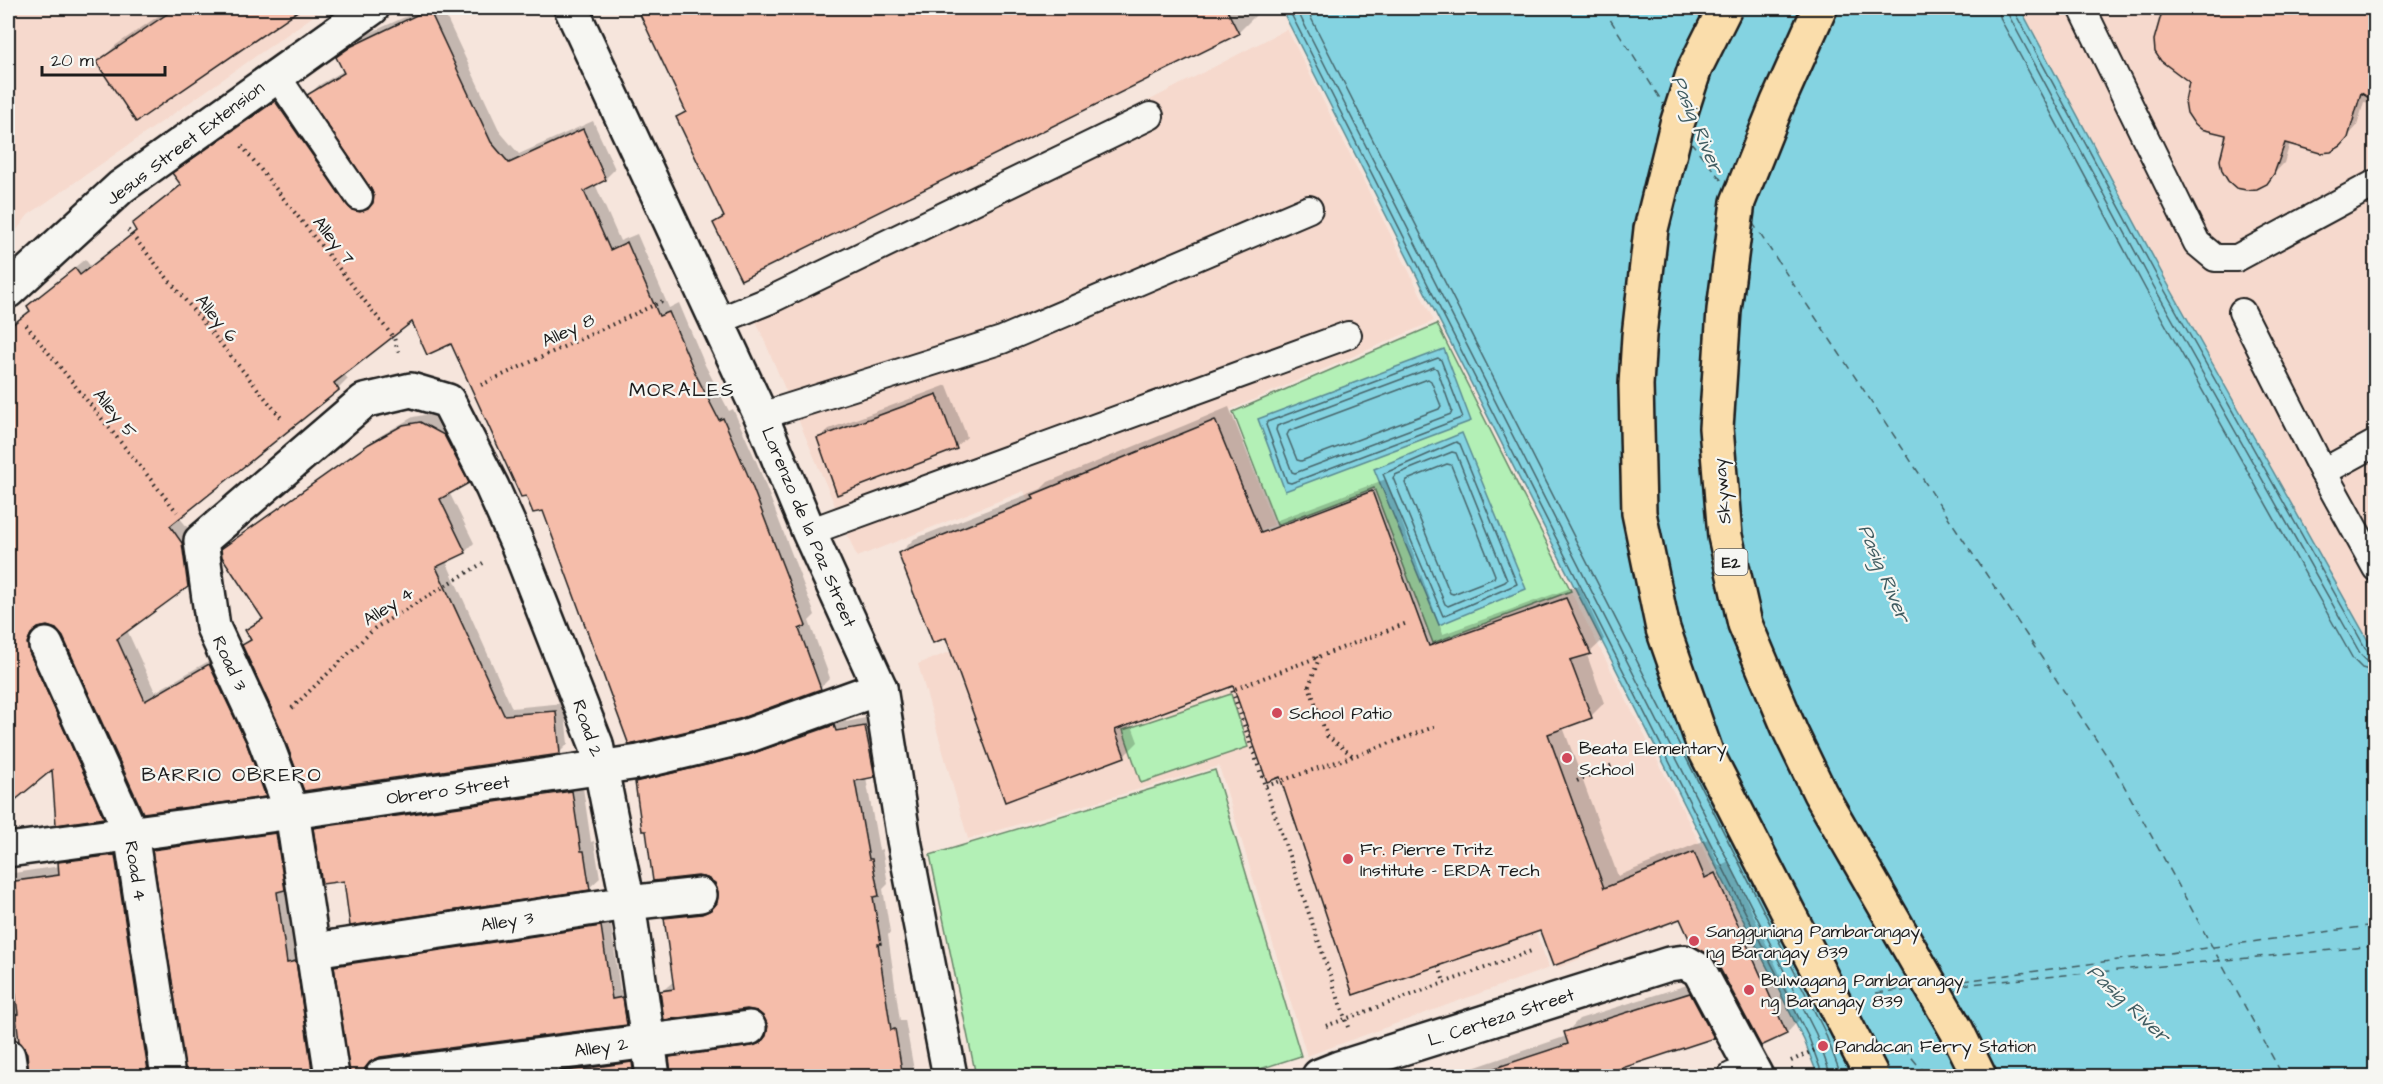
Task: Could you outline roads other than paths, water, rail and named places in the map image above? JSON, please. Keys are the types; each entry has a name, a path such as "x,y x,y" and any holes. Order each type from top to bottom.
{"highway":[{"path":"1725,8 1695,68 1677,124 1650,229 1636,385 1639,513 1663,629 1706,752 1872,1077"},
{"name":"Skyway","path":"1820,8 1782,92 1738,202 1724,310 1716,429 1725,536 1745,624 1791,733 1820,793 1958,1030 1979,1077"}],"street":[{"name":"Jesus Street Extension","path":"8,291 105,201 276,75 372,8"},
{"name":"Lorenzo de la Paz Street","path":"571,8 761,416 809,532 880,688 904,840 950,1077"},
{"name":"Road 2","path":"201,541 364,401 411,390 448,401 492,487 517,543 596,744 628,903 653,1077"},
{"name":"Road 3","path":"201,541 213,627 263,735 292,812 332,1077"},
{"name":"Road 4","path":"46,645 131,833 168,1077"},
{"name":"Obrero Street","path":"8,850 602,768 744,737 880,688"},
{"name":"Alley 3","path":"314,951 628,903 700,895"},
{"name":"L. Certeza Street","path":"1319,1077 1339,1068 1669,964 1684,962 1699,970 1746,1074"},
{"name":"Alley 2","path":"382,1077 749,1028"},
{"path":"8,1056 11,1077"}],"lane":[{"path":"2082,8 2197,243 2215,258 2236,258 2376,183"},
{"path":"276,75 359,197"},
{"path":"717,322 768,301 1150,116"},
{"path":"761,416 1002,340 1310,209"},
{"path":"2242,312 2323,472 2376,568"},
{"path":"809,532 1348,335"},
{"path":"2323,472 2376,443"}],"water":[{"name":"Pasig River","path":"1281,8 2020,8 2165,279 2375,653 2375,1076 1818,1076 1804,1040"},
{"path":"1444,349 1471,421 1285,491 1258,419"},
{"path":"1462,433 1526,589 1439,625 1374,469"}],"place":[{"name":"School Patio","path":"1277,713"},
{"name":"Beata Elementary School","path":"1567,758"},
{"name":"Fr. Pierre Tritz Institute - ERDA Tech","path":"1348,859"},
{"name":"Sangguniang Pambarangay ng Barangay 839","path":"1694,941"},
{"name":"Bulwagang Pambarangay ng Barangay 839","path":"1749,990"},
{"name":"Pandacan Ferry Station","path":"1823,1046"}],"district":[{"name":"MORALES","path":"682,389"},
{"name":"BARRIO OBRERO","path":"232,774"}]}
